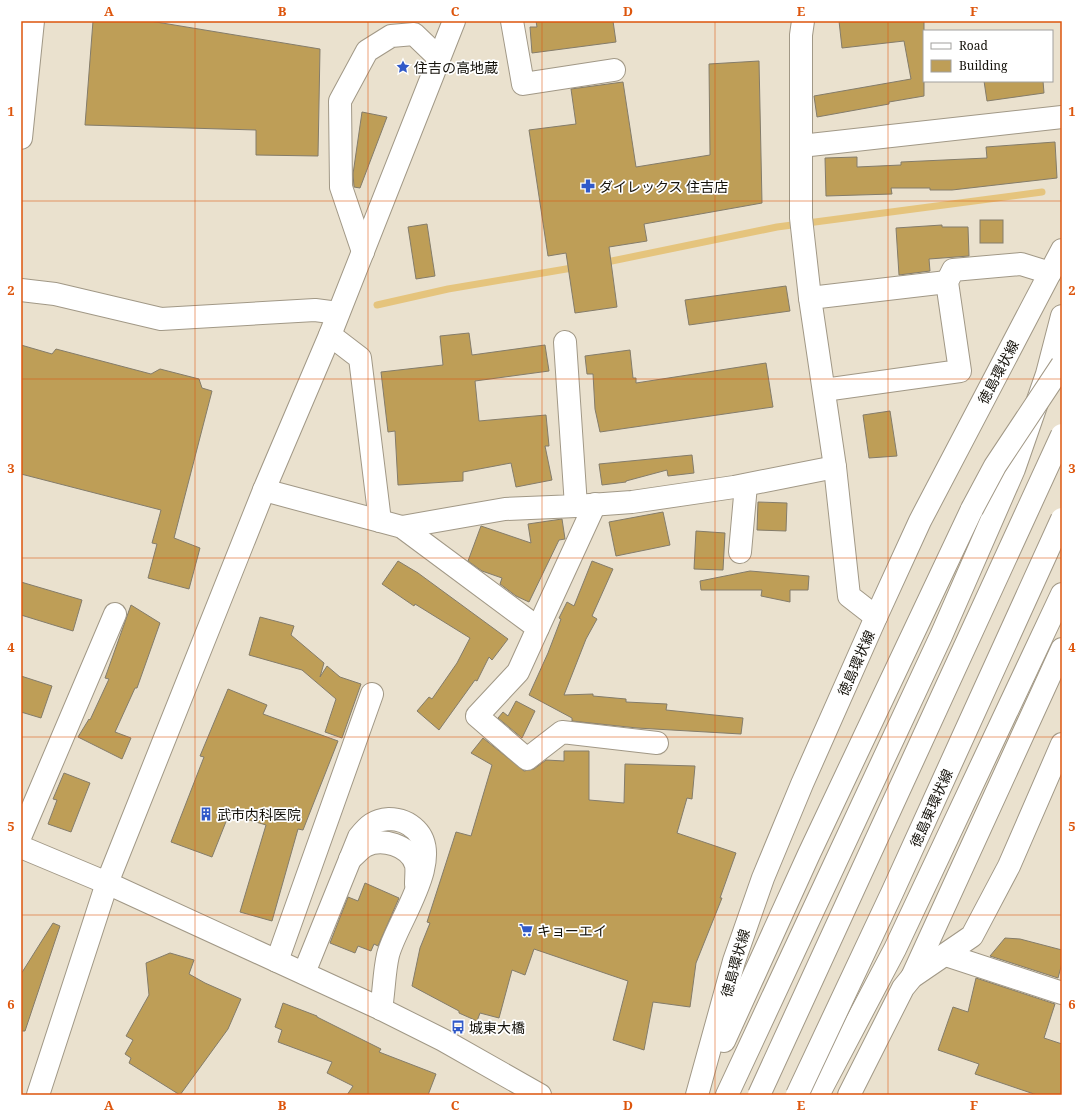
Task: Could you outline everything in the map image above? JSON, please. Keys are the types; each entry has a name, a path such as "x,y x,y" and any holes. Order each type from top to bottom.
{"street":[{"path":"21,138 33,21"},
{"path":"38,1095 107,883 264,490 330,335 454,21"},
{"path":"512,21 523,84 614,70"},
{"path":"803,21 801,35 802,225 810,298 835,467 849,596 876,617"},
{"path":"363,252 341,187 340,101 367,51 390,29 414,34 439,58"},
{"path":"801,146 1062,117"},
{"name":"徳島環状線","path":"699,1095 734,961 763,878 876,617 920,521 1062,250"},
{"path":"824,390 960,371 947,282 953,270 1020,264 1050,273"},
{"path":"810,298 947,282"},
{"path":"21,290 55,294 161,319 315,310 338,313"},
{"path":"727,1095 941,636 1014,469 1048,374 1062,316"},
{"path":"330,335 360,358 380,521"},
{"path":"565,342 585,505 538,628 518,672 477,716 527,759 562,732 657,743"},
{"path":"699,1095 809,854 972,509 995,466 1062,365"},
{"path":"759,1095 1062,435"},
{"path":"402,527 504,509 632,502 746,485 835,467"},
{"path":"740,552 746,485"},
{"path":"264,490 402,527 538,628"},
{"name":"徳島東環状線","path":"797,1095 892,893 1062,519"},
{"path":"818,1095 895,949 1025,676 1062,594"},
{"path":"21,835 115,614"},
{"path":"849,1095 903,988 912,977 1062,648"},
{"path":"277,961 372,694"},
{"path":"912,977 972,936 1009,866 1062,744"},
{"path":"304,973 359,837 368,826 378,820 401,820 411,825 420,834 425,845 426,856 415,891 388,955 381,1009"},
{"path":"21,847 107,883 381,1009 443,1040 535,1094"},
{"path":"946,955 1062,993"}],"building":[{"path":"93,21 150,21 320,49 318,156 256,155 256,130 85,125"},
{"path":"536,21 613,21 616,42 532,53 530,27 537,27"},
{"path":"839,21 924,21 924,96 817,117 814,96 911,79 904,41 842,48"},
{"path":"759,61 762,203 644,224 647,241 609,247 617,307 575,313 566,253 548,256 529,130 576,124 571,89 623,82 636,167 710,155 709,64"},
{"path":"984,82 1043,82 1044,93 987,101"},
{"path":"362,112 387,117 360,188 354,187 353,174"},
{"path":"1055,142 1057,178 952,190 930,190 930,188 891,188 892,194 826,196 825,158 857,157 857,167 901,165 901,162 987,158 986,147"},
{"path":"980,220 1003,220 1003,243 980,243"},
{"path":"427,224 435,276 416,279 408,227"},
{"path":"942,225 942,227 968,227 969,256 929,259 930,271 899,275 896,228"},
{"path":"786,286 790,311 689,325 685,300"},
{"path":"469,333 472,355 545,345 549,371 475,381 479,421 546,415 549,446 545,446 552,480 516,487 511,463 463,472 463,481 398,485 395,431 388,432 381,372 443,365 440,336"},
{"path":"21,345 52,354 56,349 151,374 160,369 199,379 202,388 212,391 174,538 200,548 189,589 148,578 157,544 152,543 161,510 21,474"},
{"path":"630,350 633,378 636,378 636,383 766,363 773,407 600,432 595,409 593,374 587,374 585,356"},
{"path":"890,411 897,456 869,458 863,415"},
{"path":"692,455 694,473 668,476 667,470 626,482 602,485 599,464"},
{"path":"758,502 787,503 786,531 757,530"},
{"path":"663,512 670,545 616,556 609,522"},
{"path":"562,519 565,539 559,540 529,602 516,596 500,584 502,578 482,571 468,561 481,526 531,543 528,524"},
{"path":"696,531 725,533 723,570 694,569"},
{"path":"398,561 418,573 508,639 492,660 489,657 477,681 475,680 439,730 417,711 429,697 432,699 457,663 470,638 415,604 414,606 382,584"},
{"path":"592,561 613,569 592,616 597,619 586,639 564,695 593,694 593,696 626,699 626,702 667,704 666,710 743,718 741,734 637,728 572,721 572,718 529,695 548,653 561,619 559,618 567,602 574,606"},
{"path":"750,571 809,576 808,590 790,590 790,602 761,596 762,590 701,590 700,581"},
{"path":"21,582 82,600 73,631 21,615"},
{"path":"131,605 160,623 137,688 135,688 115,732 131,738 122,759 78,737 89,719 90,720 109,679 105,678"},
{"path":"260,617 294,626 291,635 324,663 320,677 327,666 340,677 361,684 342,738 325,732 336,699 302,670 249,655"},
{"path":"21,676 52,686 41,718 21,712"},
{"path":"228,689 267,705 263,714 338,741 303,830 298,829 272,921 240,912 266,825 229,814 212,857 171,842 204,757 200,756"},
{"path":"516,701 535,711 522,738 498,718 503,712 508,716"},
{"name":"キョーエイ","path":"483,738 524,771 534,769 546,760 564,761 564,751 589,751 589,800 624,803 625,764 695,766 692,799 687,798 677,833 736,853 720,898 722,898 696,963 690,1007 653,1002 644,1050 613,1040 628,981 534,949 525,975 512,970 499,1018 480,1013 477,1021 459,1013 459,1011 412,986 420,948 430,923 427,922 456,832 471,836 492,765 471,753"},
{"path":"64,773 90,783 71,832 48,824 57,800 53,799"},
{"path":"365,883 399,898 378,946 374,944 371,951 358,946 355,953 330,943 348,897 358,901"},
{"path":"53,923 60,926 25,1031 21,1031 21,974"},
{"path":"1005,938 1020,939 1062,950 1062,963 1058,978 990,956"},
{"path":"170,953 194,960 189,974 241,999 228,1029 180,1095 129,1063 131,1058 125,1054 133,1040 126,1036 149,995 146,963"},
{"path":"976,978 1055,1004 1044,1038 1062,1044 1062,1095 1037,1095 975,1074 979,1064 938,1050 953,1007 968,1012"},
{"path":"283,1003 317,1016 381,1049 379,1052 436,1074 428,1095 347,1095 353,1086 327,1073 332,1062 278,1042 282,1030 275,1027"}],"waterway":[{"path":"602,263 777,227 1042,192"},
{"path":"377,305 448,289 578,267"}],"place":[{"name":"住吉の高地蔵","path":"403,67"},
{"name":"ダイレックス 住吉店","path":"588,186"},
{"name":"武市内科医院","path":"206,814"},
{"name":"キョーエイ","path":"526,930"},
{"name":"城東大橋","path":"458,1027"}]}
